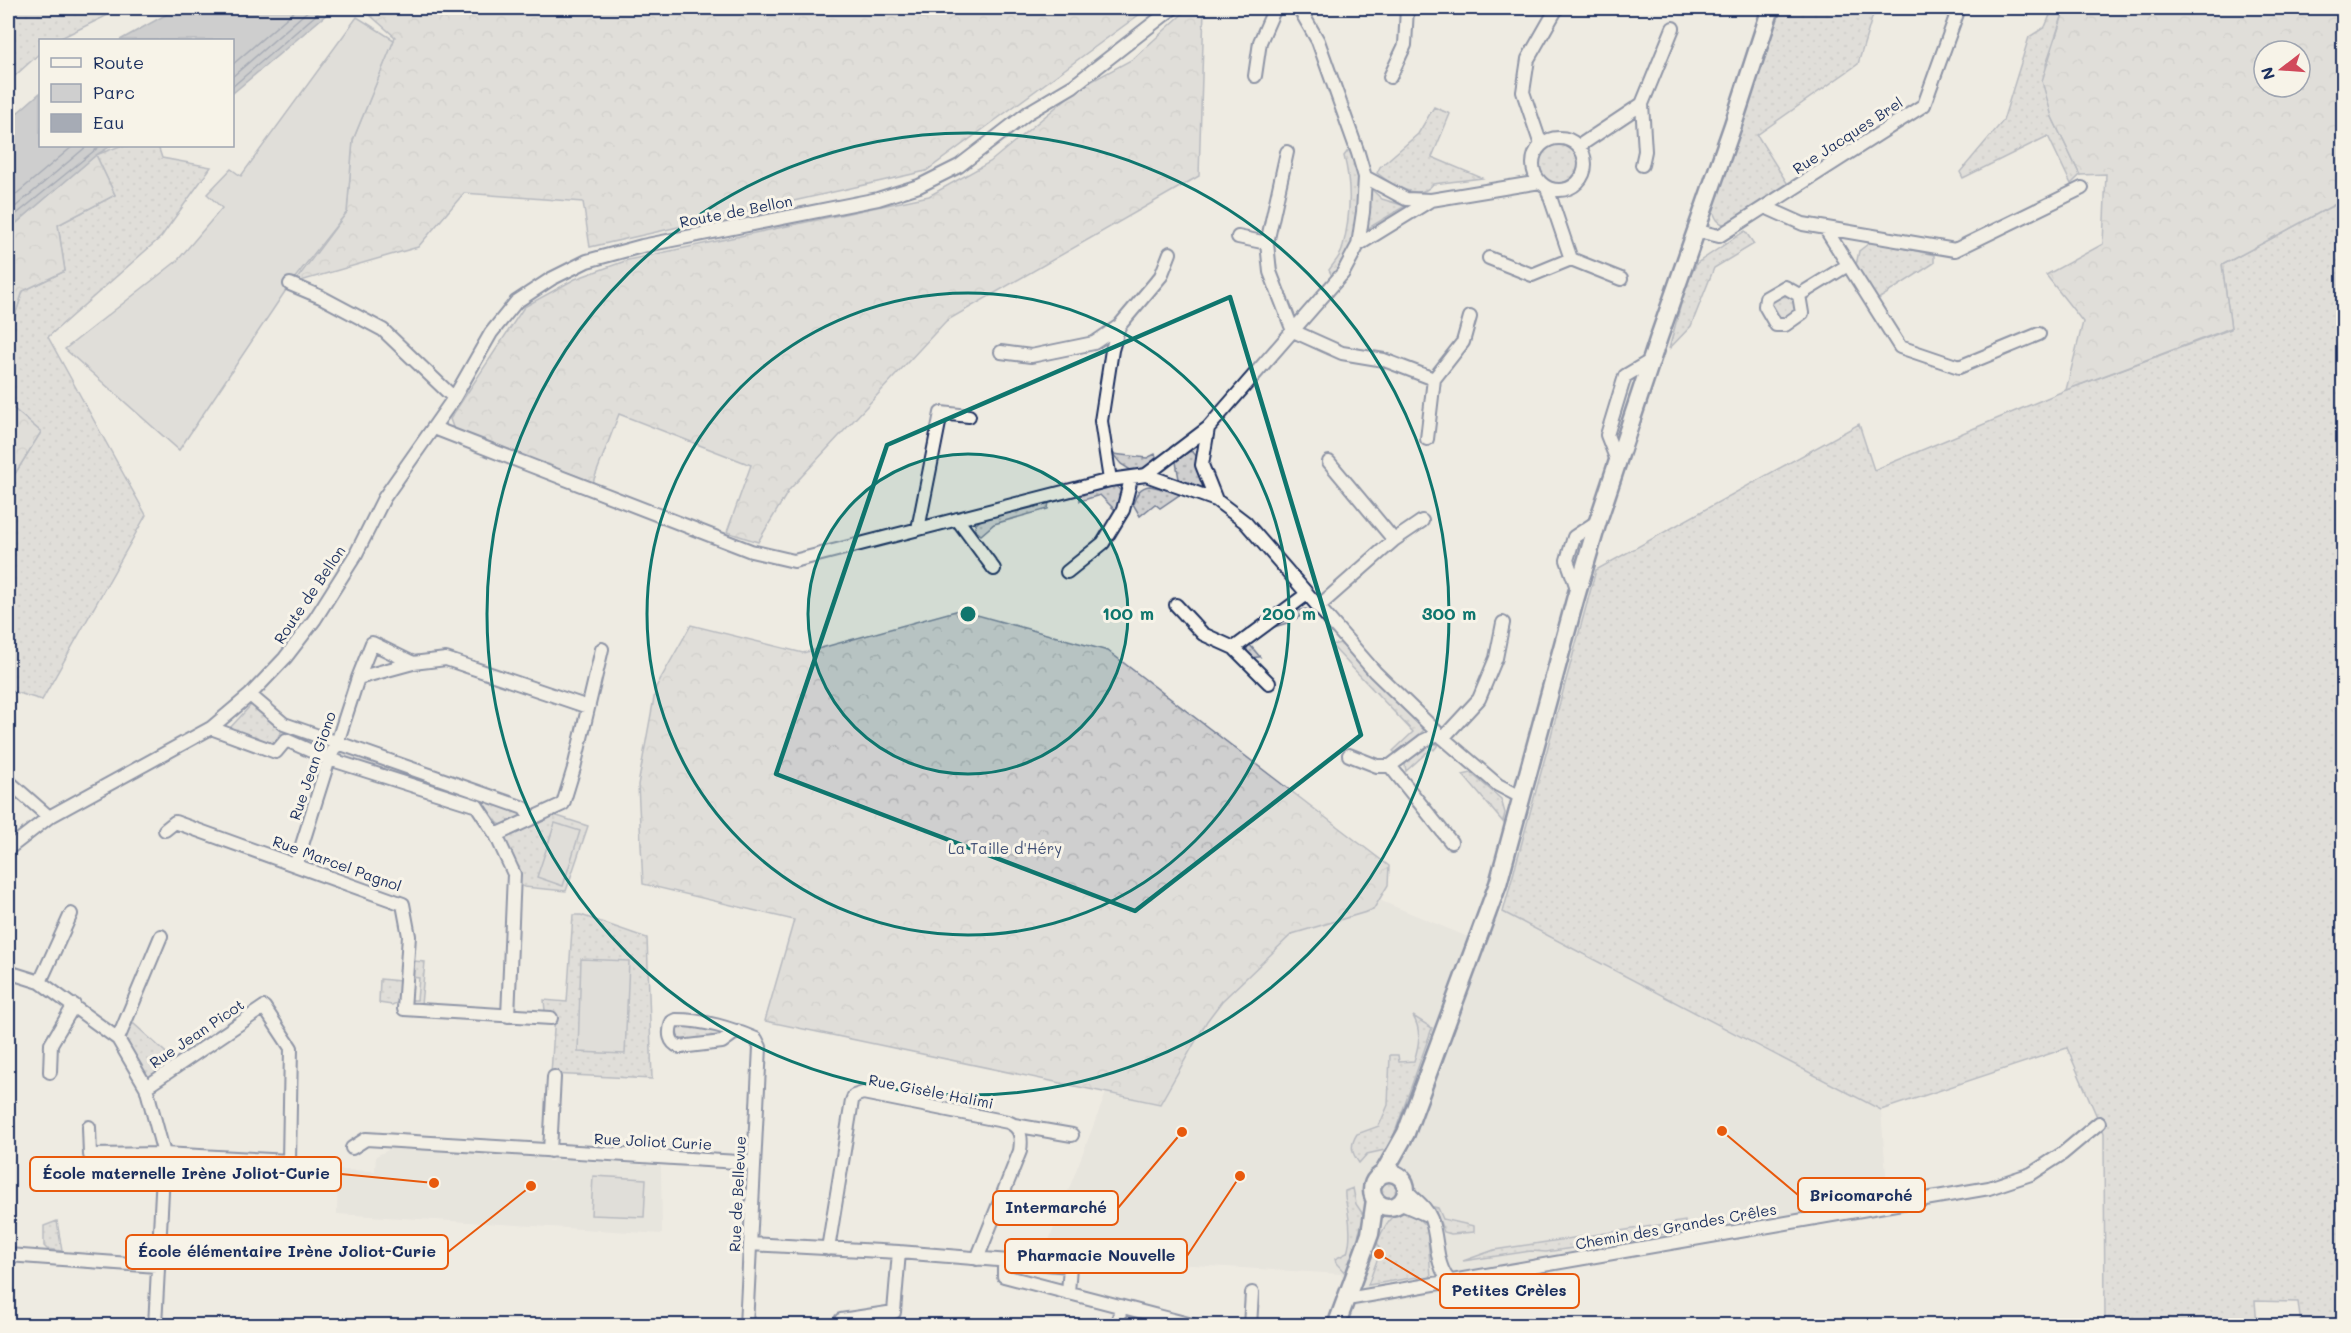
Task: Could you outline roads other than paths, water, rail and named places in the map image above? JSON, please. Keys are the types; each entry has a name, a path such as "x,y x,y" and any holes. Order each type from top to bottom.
{"main road":[{"path":"1336,1326 1370,1234 1375,1200 1372,1188 1376,1179 1383,1174 1406,1132 1498,884 1598,521 1771,11"},
{"path":"1370,1234 1399,1195 1406,1132"},
{"path":"1383,1174 1393,1174 1399,1195"},
{"path":"1375,1200 1382,1206 1399,1195"}],"street":[{"name":"Route de Bellon","path":"1058,94 1069,80 1161,8"},
{"name":"Route de Bellon","path":"8,849 50,817 211,728 250,694 285,658 315,619 356,554 384,498 454,398 492,333 516,302 551,279 587,261 642,246 878,199 920,186 959,166 1029,112 1072,86 1173,8"},
{"path":"1255,76 1260,42 1274,10 1278,8"},
{"path":"434,428 752,551 794,561 1110,480 1146,476 1208,428 1343,273 1358,245 1365,177 1359,153 1318,41 1299,8"},
{"path":"1390,77 1405,45 1407,8"},
{"path":"1541,145 1523,92 1528,59 1557,8"},
{"name":"Rue Jacques Brel","path":"1698,231 1719,236 1924,105 1959,8"},
{"path":"1642,165 1645,151 1642,104 1673,28"},
{"path":"1579,146 1642,104"},
{"path":"1365,177 1406,199 1431,200 1544,185 1565,190 1580,180 1586,163 1579,146 1564,138 1548,140 1541,145 1536,151 1533,165 1534,172 1544,185 1571,259"},
{"path":"1287,152 1267,243 1270,272 1293,331 1342,353 1384,360 1434,380"},
{"path":"1766,207 1803,224 1955,250 2082,188"},
{"path":"1358,245 1431,200"},
{"path":"1825,228 1900,347 1959,367 2039,334"},
{"path":"1238,237 1267,243"},
{"path":"1001,352 1031,356 1094,343 1119,326 1161,276 1170,253"},
{"path":"1489,258 1532,275 1571,259 1622,279"},
{"path":"1799,296 1848,265"},
{"path":"290,284 321,297 383,330 454,398"},
{"path":"1427,439 1434,380 1463,342 1470,317"},
{"path":"1110,480 1101,421 1112,350 1119,326"},
{"path":"1094,343 1112,350"},
{"path":"918,529 941,413 969,417"},
{"path":"1208,428 1202,465 1216,500"},
{"path":"1329,462 1394,540"},
{"path":"1146,476 1216,500 1245,522 1376,672 1441,736 1498,785 1521,797"},
{"path":"1067,572 1103,543 1123,510 1131,479"},
{"path":"957,519 994,568"},
{"path":"1318,607 1394,540 1422,521"},
{"path":"1234,648 1307,594"},
{"path":"1176,605 1203,634 1234,648 1269,683"},
{"path":"1349,755 1377,766 1390,766 1423,741 1441,736 1479,699 1496,658 1503,624"},
{"name":"Rue Jean Giono","path":"297,864 329,759 337,743 372,643 413,663"},
{"path":"496,835 563,804 574,768 602,649"},
{"path":"358,678 413,663 446,659 588,707"},
{"path":"250,694 284,724 524,808 531,818"},
{"path":"211,728 276,752 286,740 291,727"},
{"path":"286,740 329,759 477,806 496,835 514,874 508,1016"},
{"path":"1390,766 1451,842"},
{"path":"8,781 50,817"},
{"name":"Rue Marcel Pagnol","path":"165,830 176,822 403,904 409,936 404,1009 551,1018"},
{"path":"40,982 71,914"},
{"path":"118,1039 161,936"},
{"path":"8,972 40,982 118,1039 146,1087 164,1154 155,1326"},
{"path":"50,1072 51,1044 74,1005"},
{"name":"Rue Jean Picot","path":"146,1087 264,1007 291,1048 289,1161 164,1154"},
{"path":"676,1020 691,1020 737,1031 722,1042 681,1047 675,1045 671,1040 669,1029 672,1022 676,1020"},
{"name":"Rue de Bellevue","path":"737,1031 756,1039 760,1047 746,1326"},
{"path":"550,1151 554,1077"},
{"name":"Rue Gisèle Halimi","path":"828,1249 854,1096 862,1094 1072,1135"},
{"name":"Chemin des Grandes Crêles","path":"1347,1296 1353,1298 1449,1282 1989,1188 2031,1174 2062,1154 2099,1124"},
{"path":"977,1259 1020,1151 1020,1132 1014,1125"},
{"path":"89,1127 90,1155 164,1154"},
{"name":"Rue Joliot Curie","path":"352,1148 366,1139 754,1163"},
{"path":"1399,1195 1422,1205 1430,1217 1437,1243 1438,1261 1449,1282"},
{"path":"750,1244 899,1252 1070,1266 1068,1293"},
{"path":"841,1320 894,1312 899,1252"},
{"path":"8,1255 157,1266"},
{"path":"1004,1261 1004,1276 1196,1326"},
{"path":"1250,1326 1252,1293"},
{"path":"1119,1326 1120,1306"}],"water":[{"path":"178,8 334,8 234,92 234,39 122,39"},
{"path":"39,94 39,147 109,147 96,155 13,226 8,226 8,121"}],"place":[{"name":"Bricomarché","path":"1722,1131"},
{"name":"Intermarché","path":"1182,1132"},
{"name":"Pharmacie Nouvelle","path":"1240,1176"},
{"name":"École maternelle Irène Joliot-Curie","path":"434,1183"},
{"name":"École élémentaire Irène Joliot-Curie","path":"531,1186"},
{"name":"Petites Crèles","path":"1379,1254"}],"park label":[{"name":"La Taille d'Héry","path":"1005,849"}]}
